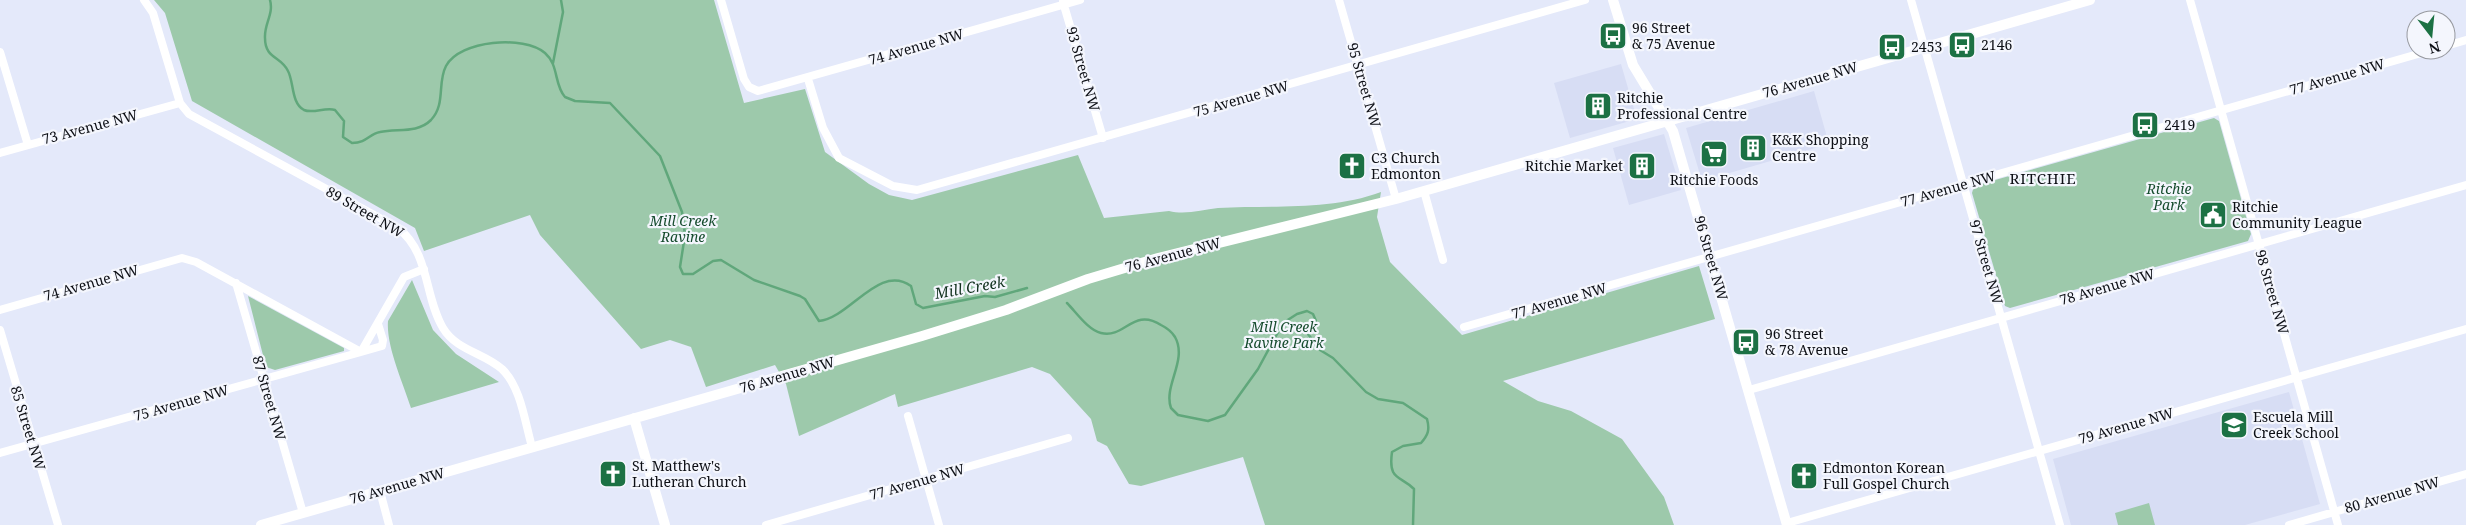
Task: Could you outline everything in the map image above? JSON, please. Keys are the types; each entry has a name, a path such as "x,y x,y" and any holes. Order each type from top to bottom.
{"street":[{"path":"144,0 153,13 180,104"},
{"name":"74 Avenue NW","path":"721,0 742,75 752,89 763,91 1064,2 1080,0"},
{"name":"95 Street NW","path":"1339,0 1396,199"},
{"name":"75 Avenue NW","path":"808,78 823,128 836,154 844,161 896,187 912,190 930,188 1585,0"},
{"name":"96 Street NW","path":"1613,0 1635,69 1668,121 1711,258 1787,524"},
{"name":"97 Street NW","path":"1911,0 2060,525"},
{"name":"76 Avenue NW","path":"261,525 922,336 1006,310 1088,279 1158,258 1396,199 2090,0"},
{"name":"98 Street NW","path":"2190,0 2338,525"},
{"name":"93 Street NW","path":"1064,2 1103,138"},
{"path":"0,52 10,79 28,145"},
{"name":"77 Avenue NW","path":"1464,328 2406,57"},
{"name":"73 Avenue NW","path":"0,153 180,104"},
{"name":"89 Street NW","path":"180,104 189,114 398,228 413,243 424,268 444,329 462,347 500,368 512,382 532,447"},
{"name":"78 Avenue NW","path":"1749,390 2466,185"},
{"path":"1424,191 1442,260"},
{"name":"74 Avenue NW","path":"0,310 182,258 196,262 236,283"},
{"path":"236,283 361,352 404,277 424,268"},
{"name":"87 Street NW","path":"236,283 303,513"},
{"name":"75 Avenue NW","path":"0,454 382,346 383,340 378,324"},
{"name":"79 Avenue NW","path":"1787,524 2466,329"},
{"name":"85 Street NW","path":"0,330 58,525"},
{"path":"908,416 939,525"},
{"path":"634,418 664,525"},
{"name":"77 Avenue NW","path":"766,525 1068,438"},
{"name":"80 Avenue NW","path":"2289,525 2466,474"},
{"path":"380,491 389,525"}],"shaded area":[{"path":"1621,64 1637,119 1570,138 1554,83"},
{"path":"1814,91 1829,144 1702,181 1686,128"},
{"path":"1664,134 1681,190 1629,205 1613,148"},
{"name":"Escuela Mill Creek School","path":"2289,392 2320,504 2245,525 2071,525 2053,459"}],"green space":[{"name":"Mill Creek Ravine Park","path":"154,0 714,0 744,103 805,89 825,152 869,184 889,195 912,200 1078,155 1104,218 1218,208 1321,205 1362,198 1381,192 1377,217 1390,262 1462,335 1699,266 1715,319 1503,381 1538,401 1571,411 1622,439 1664,497 1674,525 1265,525 1243,457 1141,486 1129,484 1107,446 1097,441 1091,419 1050,374 1032,367 898,407 895,394 799,436 786,384 775,365 706,387 691,347 670,340 641,349 540,235 530,215 424,251 415,228 192,101 165,13"},
{"name":"Ritchie Park","path":"2214,118 2219,121 2251,234 2248,241 2010,308 2005,306 1972,193 1974,186"},
{"path":"412,280 433,330 456,354 499,382 411,408 392,353 388,321"},
{"path":"248,296 344,348 344,351 275,370 266,367"},
{"path":"2149,503 2155,525 2118,525 2115,513"}],"waterway":[{"name":"Mill Creek","path":"270,0 271,10 265,33 266,45 270,54 281,62 288,71 297,102 300,107 308,111 335,110 344,121 343,137 352,143 361,142 380,132 420,127 431,120 436,114 440,100 443,73 446,66 453,57 464,50 493,43 508,42 535,47 545,53 555,69 559,87 565,97 575,101 610,103 660,156 682,212 685,235 680,267 683,274 693,274 713,261 721,260 754,280 805,299 819,321 831,318 876,286 887,281 899,281 911,286 916,304 923,308 985,296 995,297 1027,288"},
{"path":"553,63 563,12 561,0"},
{"name":"Mill Creek","path":"1067,303 1087,325 1101,333 1117,332 1136,321 1143,320 1151,320 1169,330 1175,337 1179,355 1170,391 1169,400 1171,408 1178,415 1208,421 1225,415 1258,369 1283,323 1297,314 1307,311 1313,314 1316,321 1308,334 1320,350 1333,358 1366,392 1378,399 1403,403 1427,419 1428,432 1421,443 1403,446 1392,452 1391,461 1394,473 1414,489 1413,525"}],"place":[{"name":"96 Street & 75 Avenue","path":"1613,36"},
{"name":"2146","path":"1962,45"},
{"name":"2453","path":"1892,47"},
{"name":"Ritchie Professional Centre","path":"1598,106"},
{"name":"2419","path":"2145,125"},
{"name":"K&K Shopping Centre","path":"1753,148"},
{"name":"Ritchie Foods","path":"1714,154"},
{"name":"C3 Church Edmonton","path":"1352,166"},
{"name":"Ritchie Market","path":"1642,166"},
{"name":"Ritchie Community League","path":"2213,215"},
{"name":"96 Street & 78 Avenue","path":"1746,342"},
{"name":"Escuela Mill Creek School","path":"2234,425"},
{"name":"St. Matthew's Lutheran Church","path":"613,474"},
{"name":"Edmonton Korean Full Gospel Church","path":"1804,476"}],"district":[{"name":"RITCHIE","path":"2043,179"}],"park label":[{"name":"Mill Creek Ravine","path":"683,230"}]}
